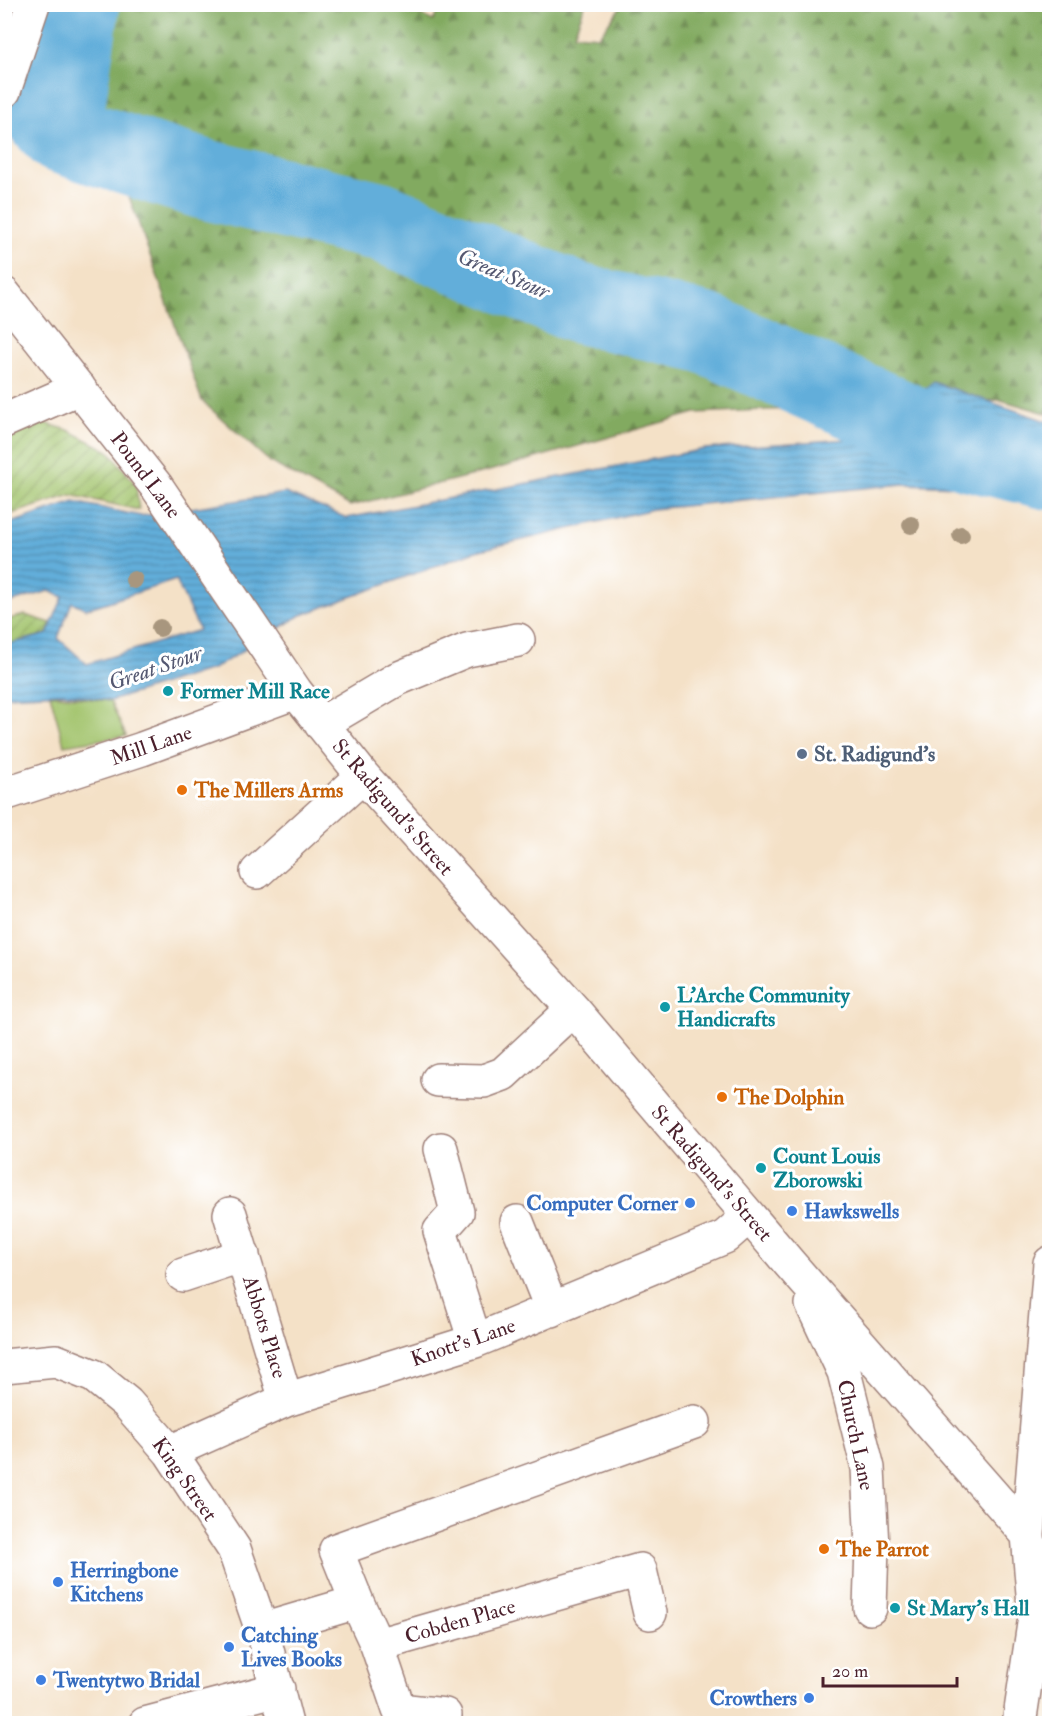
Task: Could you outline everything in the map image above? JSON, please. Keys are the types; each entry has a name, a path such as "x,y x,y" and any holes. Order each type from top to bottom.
{"street":[{"path":"4,91 29,16"},
{"name":"Pound Lane","path":"4,294 157,487 278,664"},
{"path":"4,422 79,388"},
{"path":"321,724 398,679 467,650 518,640"},
{"name":"St Radigund's Street","path":"278,664 296,692 363,776 573,1009 798,1273 1028,1535"},
{"name":"Mill Lane","path":"4,794 142,749 296,692"},
{"path":"257,872 363,776"},
{"path":"438,1080 484,1081 503,1074 573,1009"},
{"path":"441,1149 457,1212 440,1230 475,1341"},
{"name":"Abbots Place","path":"230,1214 286,1400"},
{"name":"Knott's Lane","path":"170,1452 286,1400 475,1341 552,1310 725,1237 749,1216"},
{"path":"517,1221 552,1310"},
{"name":"Abbots Place","path":"183,1275 243,1255"},
{"path":"1019,1724 1035,1617 1028,1535 1050,1263"},
{"name":"Church Lane","path":"798,1273 844,1372 868,1468 872,1547 870,1608"},
{"name":"King Street","path":"4,1366 56,1361 94,1376 127,1403 170,1452 234,1549 262,1630 286,1724"},
{"name":"Cobden Place","path":"650,1613 640,1570 376,1644 336,1550 694,1422"},
{"path":"262,1630 357,1602"},
{"path":"376,1644 399,1710 445,1715"},
{"path":"145,1724 278,1689"}],"green space":[{"path":"262,4 267,10 291,5 402,5 433,21 441,5 585,5 574,34 599,36 622,5 1049,5 1049,414 1001,400 695,413 489,471 350,506 270,462 202,401 90,87 99,5"},
{"path":"5,5 30,5 5,91"},
{"path":"41,422 68,430 109,451 136,485 139,510 71,495 5,516 5,437"},
{"path":"25,615 51,623 47,634 5,645 5,620"},
{"path":"50,694 110,701 126,736 64,745"}],"water":[{"path":"933,382 1049,422 1049,498 1012,488 904,484 653,509 476,551 299,616 215,668 110,701 63,693 5,696 5,645 47,634 63,597 49,591 5,604 5,525 74,502 141,516 285,493 347,518 705,449 864,438","holes":["176,580 199,630 87,664 58,638 72,602 86,609"]}],"waterway":[{"name":"Great Stour","path":"61,134 80,4"},
{"name":"Great Stour","path":"4,73 61,134 203,179 379,221 577,303 705,333 967,450 1050,470"}],"place":[{"name":"Former Mill Race","path":"168,691"},
{"name":"St. Radigund's","path":"802,754"},
{"name":"The Millers Arms","path":"182,790"},
{"name":"L'Arche Community Handicrafts","path":"665,1007"},
{"name":"The Dolphin","path":"722,1097"},
{"name":"Count Louis Zborowski","path":"761,1168"},
{"name":"Computer Corner","path":"690,1203"},
{"name":"Hawkswells","path":"792,1211"},
{"name":"The Parrot","path":"824,1549"},
{"name":"Herringbone Kitchens","path":"58,1582"},
{"name":"St Mary's Hall","path":"895,1608"},
{"name":"Catching Lives Books","path":"229,1647"},
{"name":"Twentytwo Bridal","path":"41,1680"},
{"name":"Crowthers","path":"809,1698"}]}
